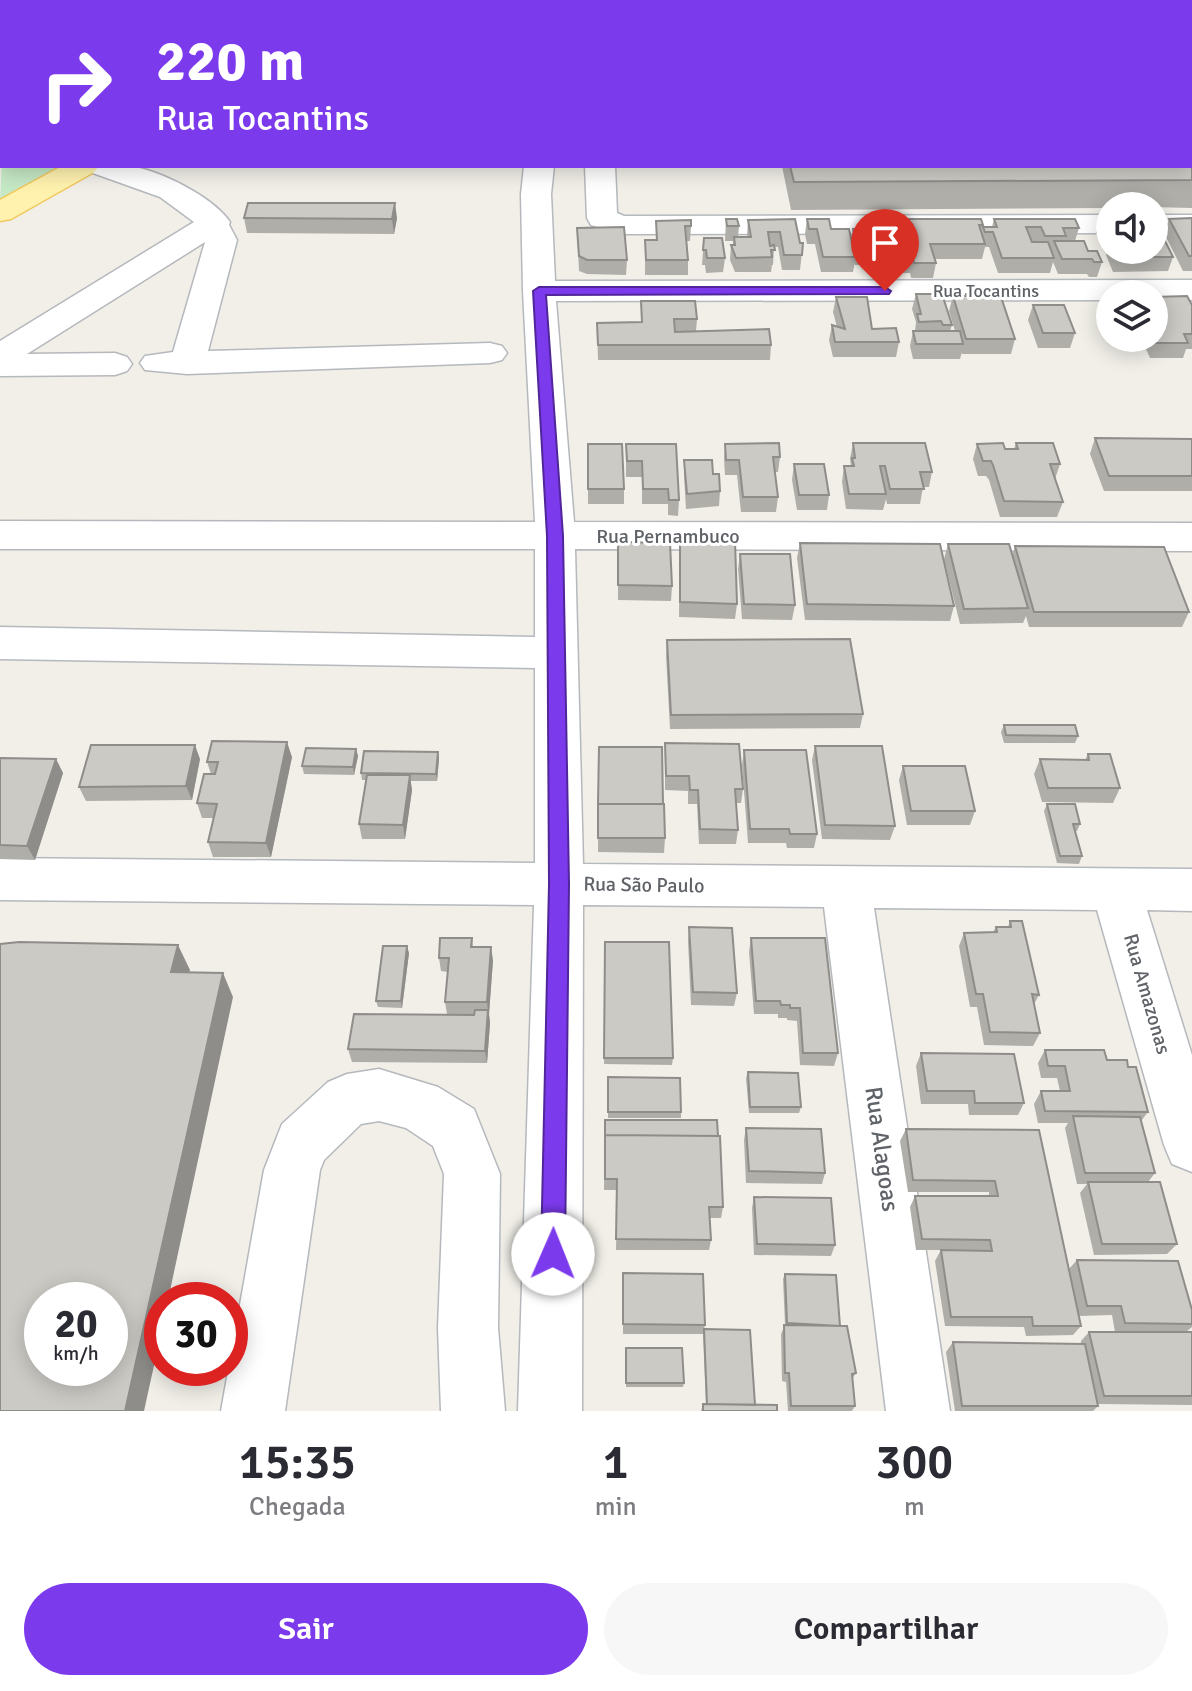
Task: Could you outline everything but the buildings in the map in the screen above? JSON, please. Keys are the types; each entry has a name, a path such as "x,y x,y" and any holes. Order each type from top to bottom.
{"main road":[{"path":"0,212 80,168"}],"street":[{"path":"106,168 150,183 193,203 215,222 221,240 172,363 490,353"},
{"path":"539,168 536,194 539,291 555,536 559,884 550,1411"},
{"path":"600,168 602,218 621,225 1096,224"},
{"path":"0,356 215,222"},
{"path":"1168,224 1192,224"},
{"name":"Rua Tocantins","path":"539,291 1192,290"},
{"path":"0,365 115,364"},
{"name":"Rua Pernambuco","path":"0,535 1192,537"},
{"path":"0,643 556,653"},
{"name":"Rua São Paulo","path":"0,879 1192,890"},
{"name":"Rua Alagoas","path":"846,886 918,1411"},
{"name":"Rua Amazonas","path":"1116,889 1192,1145"},
{"path":"253,1411 292,1170 302,1143 347,1100 379,1095 419,1105 454,1128 472,1174 468,1328 473,1411"}],"green space":[{"path":"1,168 65,168 0,203"}],"route":[{"path":"553,1254 559,884 555,536 539,291 885,291"}]}
